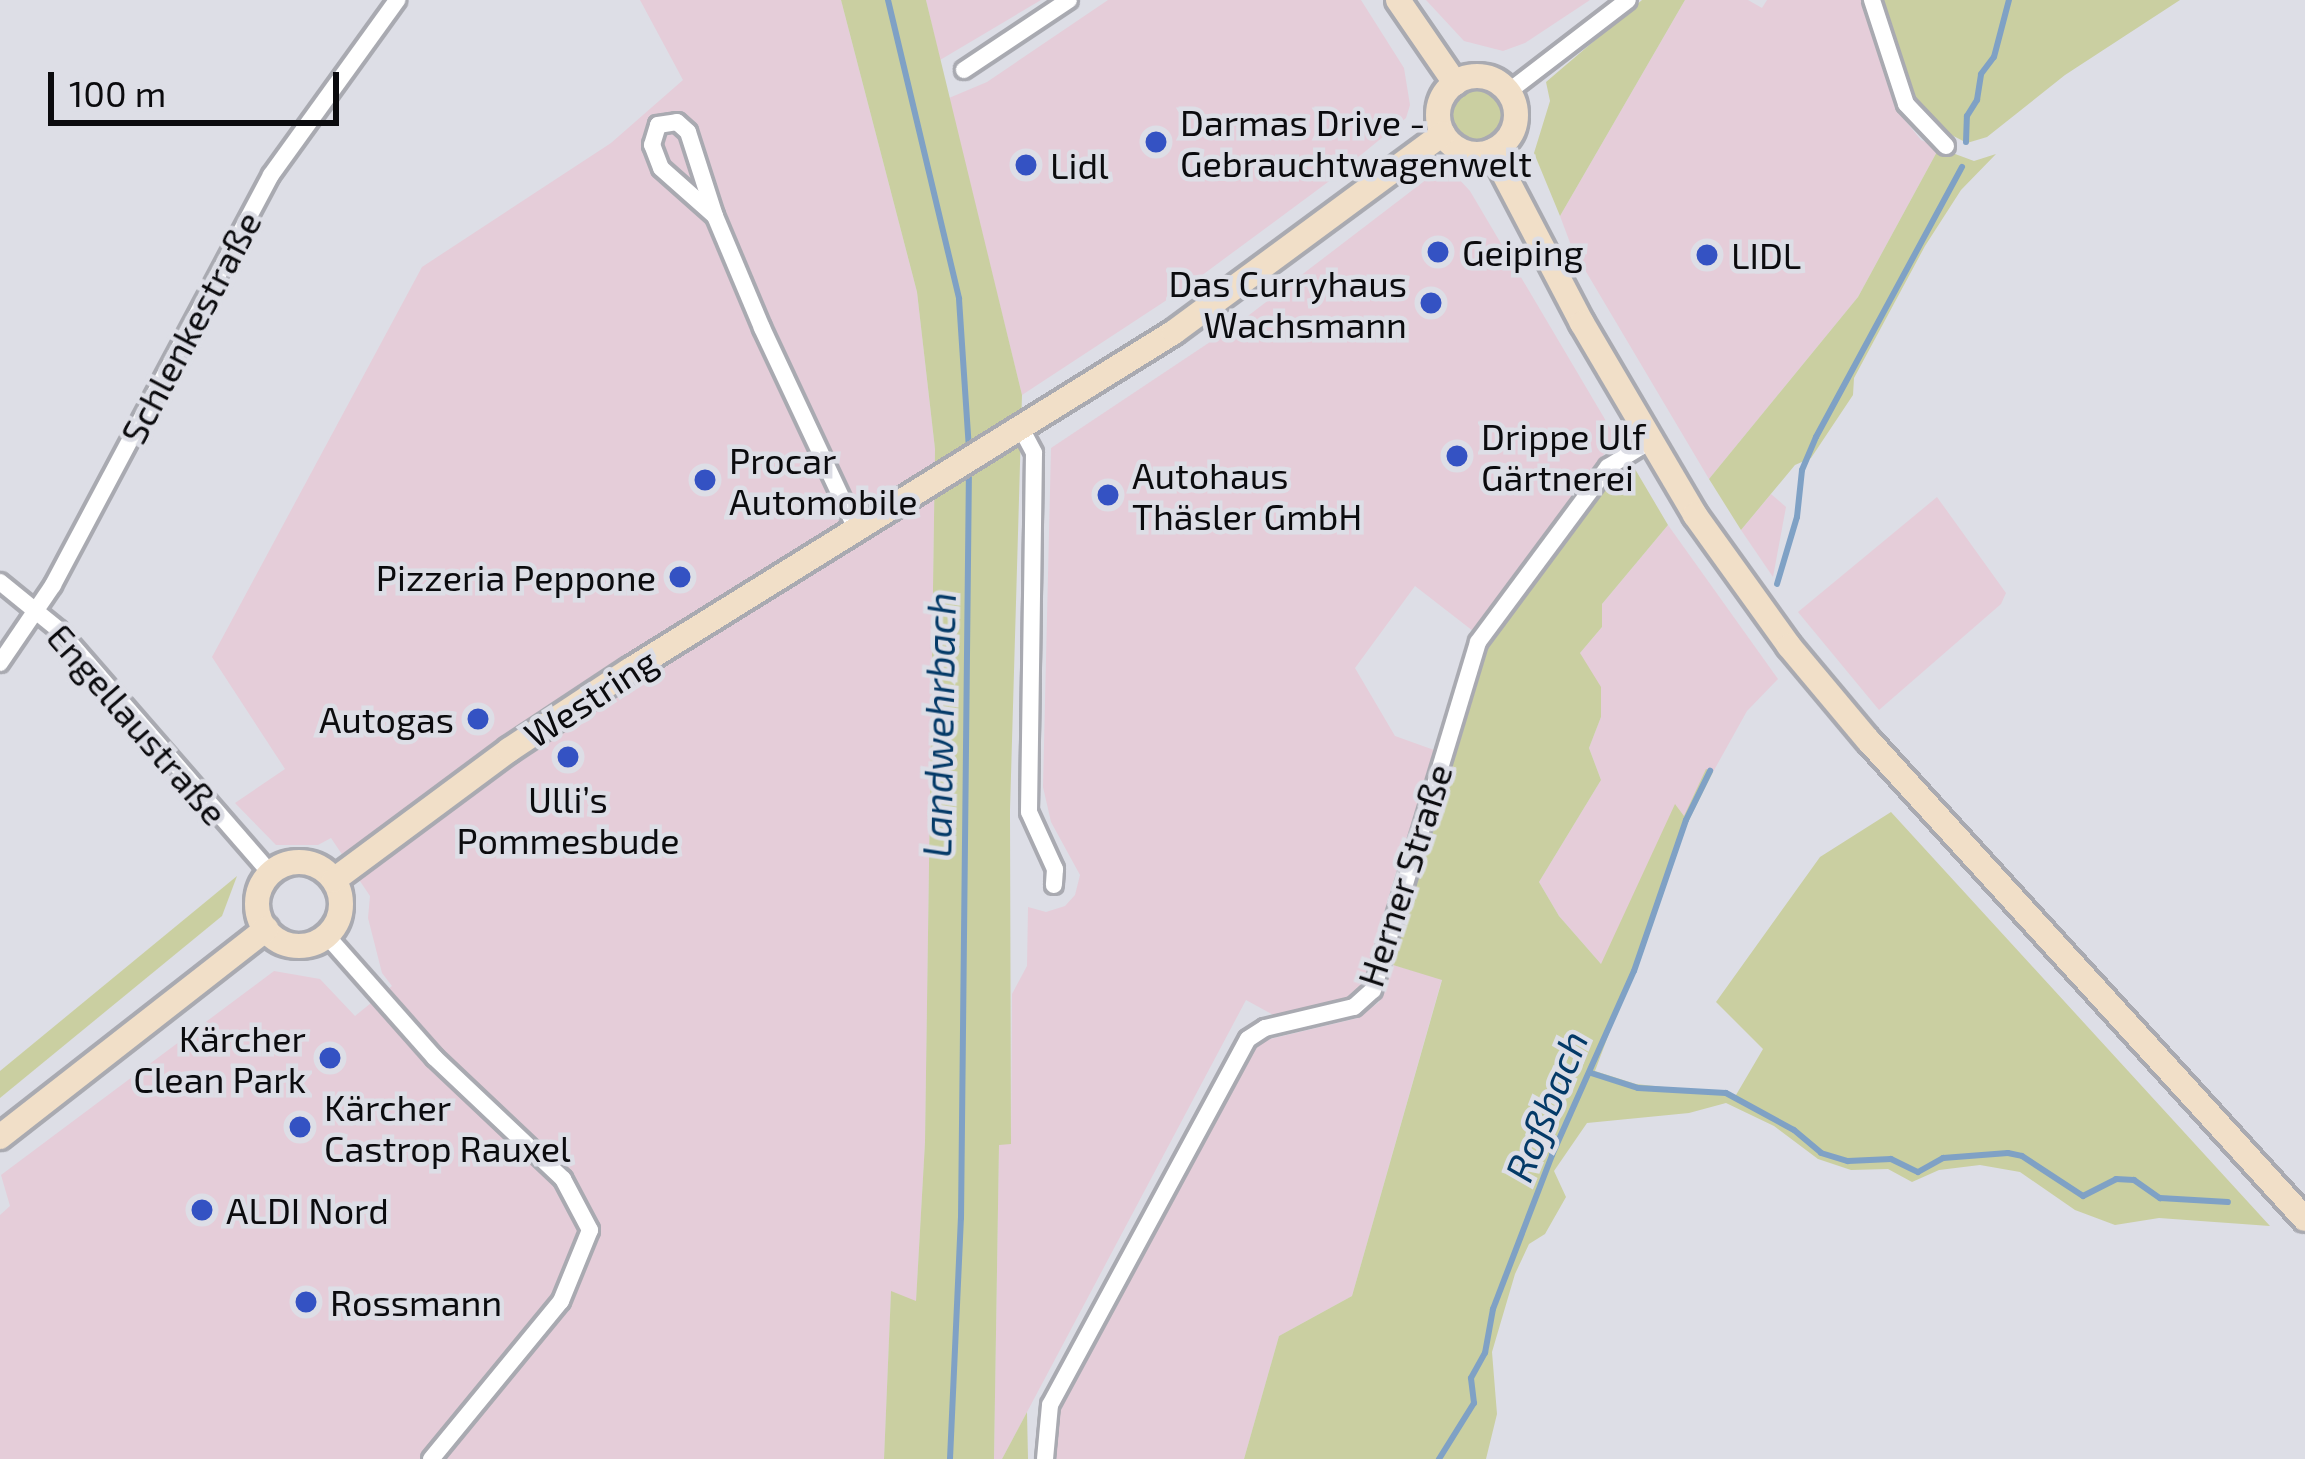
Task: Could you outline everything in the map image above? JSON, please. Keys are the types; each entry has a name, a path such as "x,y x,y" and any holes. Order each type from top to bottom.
{"main road":[{"path":"1398,0 1455,83"},
{"path":"1480,76 1508,92 1516,110 1514,127 1492,151 1468,153 1443,134 1439,103 1455,83 1480,76"},
{"name":"Westring","path":"334,880 526,739 1015,434 1253,277 1443,134"},
{"path":"1492,151 1650,441 1726,561 1828,693 2305,1219"},
{"path":"307,862 334,880 341,905 327,936 303,945 289,944 266,929 258,894 283,865 307,862"},
{"path":"0,1137 266,929"}],"street":[{"name":"Schlenkestraße","path":"0,663 53,585 271,175 397,0"},
{"path":"964,70 1069,0"},
{"path":"1508,92 1628,0"},
{"path":"1872,0 1906,104 1946,146"},
{"path":"715,216 661,168 652,145 658,125 677,122 686,128 715,216 857,531"},
{"path":"1015,434 1034,453 1029,812 1055,869 1054,885"},
{"name":"Herner Straße","path":"1046,1459 1050,1405 1248,1039 1264,1028 1354,1007 1373,990 1478,642 1609,467 1650,441"},
{"name":"Engellaustraße","path":"0,582 36,607 271,874"},
{"path":"327,936 434,1057 563,1179 590,1230 561,1301 431,1459"}],"shaded area":[{"path":"640,0 841,0 917,292 935,449 925,1142 916,1302 891,1292 884,1459 0,1459 0,1215 10,1206 1,1175 274,971 320,979 355,1016 392,986 382,973 368,918 370,896 331,838 318,845 276,845 235,803 285,769 212,657 422,267 611,143 683,80"},
{"path":"926,0 1041,0 940,60"},
{"path":"1108,0 1361,0 1404,68 1410,105 1406,118 1328,182 1182,290 1022,395 949,98 987,82"},
{"path":"1426,0 1590,0 1525,43 1503,51 1464,41"},
{"path":"1685,0 1748,0 1762,8 1767,0 1863,0 1904,119 1921,140 1939,148 1858,297 1709,479 1572,248 1560,216"},
{"path":"1442,174 1457,177 1470,191 1616,438 1473,631 1415,586 1355,668 1395,736 1434,750 1366,984 1351,999 1275,1016 1246,1000 1002,1459 994,1459 999,1144 1011,1143 1012,994 1027,966 1028,907 1046,912 1065,906 1075,895 1080,875 1051,822 1043,787 1051,448 1240,322 1427,179"},
{"path":"1771,494 1786,507 1773,577 1741,530"},
{"path":"1937,497 2006,593 2001,604 1879,710 1798,612"},
{"path":"1668,525 1778,679 1747,711 1713,772 1706,770 1684,817 1675,806 1602,965 1559,916 1539,882 1601,780 1589,748 1601,717 1580,653 1602,627 1602,604"},
{"path":"1393,965 1442,979 1352,1296 1279,1336 1244,1459 1056,1459 1059,1413 1258,1042 1358,1018 1379,1002"}],"green space":[{"path":"841,0 926,0 1022,395 1010,810 1011,1144 999,1145 994,1459 884,1459 891,1291 916,1301 925,1142 935,449 917,292"},
{"path":"1642,0 1685,0 1560,216 1534,153 1550,101 1546,82"},
{"path":"1881,0 2180,0 2065,75 1987,137 1967,143 1932,125 1919,110"},
{"path":"1476,86 1496,94 1504,114 1496,134 1476,142 1456,134 1448,114 1456,94"},
{"path":"1939,148 1974,161 1996,154 1961,190 1925,246 1854,378 1853,395 1811,458 1795,465 1741,530 1709,479 1858,297"},
{"path":"1635,469 1668,525 1602,604 1602,627 1580,653 1601,687 1601,717 1589,748 1601,780 1539,882 1559,916 1601,964 1675,804 1684,816 1706,769 1713,772 1688,822 1595,1071 1636,1084 1736,1095 1763,1049 1716,1002 1820,857 1891,812 2270,1226 2159,1218 2115,1225 2075,1210 2020,1172 1980,1165 1939,1170 1912,1182 1888,1169 1851,1170 1818,1159 1774,1126 1726,1103 1689,1113 1587,1123 1554,1171 1566,1197 1545,1234 1529,1244 1515,1274 1492,1352 1497,1414 1486,1459 1244,1459 1279,1336 1352,1296 1442,980 1393,965 1480,659 1608,483"},
{"path":"237,876 222,916 0,1098 0,1071"},
{"path":"1027,1412 1028,1459 1002,1459"}],"waterway":[{"name":"Landwehrbach","path":"888,0 959,299 969,450"},
{"name":"Roßbach","path":"1966,142 1967,116 1977,100 1981,74 1994,57 2009,0"},
{"name":"Roßbach","path":"1777,584 1797,517 1802,470 1816,437 1962,167"},
{"name":"Landwehrbach","path":"950,1459 961,1218 969,469"},
{"name":"Roßbach","path":"1439,1459 1474,1403 1471,1378 1485,1353 1493,1309 1552,1155 1634,971 1686,820 1710,771"},
{"path":"1591,1073 1638,1088 1726,1093 1794,1130 1821,1153 1848,1161 1891,1159 1918,1172 1943,1158 2008,1153 2022,1156 2083,1196 2116,1179 2134,1180 2160,1198 2228,1202"}],"place":[{"name":"Darmas Drive - Gebrauchtwagenwelt","path":"1156,142"},
{"name":"Lidl","path":"1026,165"},
{"name":"Geiping","path":"1438,252"},
{"name":"LIDL","path":"1707,255"},
{"name":"Das Curryhaus Wachsmann","path":"1431,303"},
{"name":"Drippe Ulf Gärtnerei","path":"1457,456"},
{"name":"Procar Automobile","path":"705,480"},
{"name":"Autohaus Thäsler GmbH","path":"1108,495"},
{"name":"Pizzeria Peppone","path":"680,577"},
{"name":"Autogas","path":"478,719"},
{"name":"Ulli’s Pommesbude","path":"568,757"},
{"name":"Kärcher Clean Park","path":"330,1058"},
{"name":"Kärcher Castrop Rauxel","path":"300,1127"},
{"name":"ALDI Nord","path":"202,1210"},
{"name":"Rossmann","path":"306,1302"}]}
